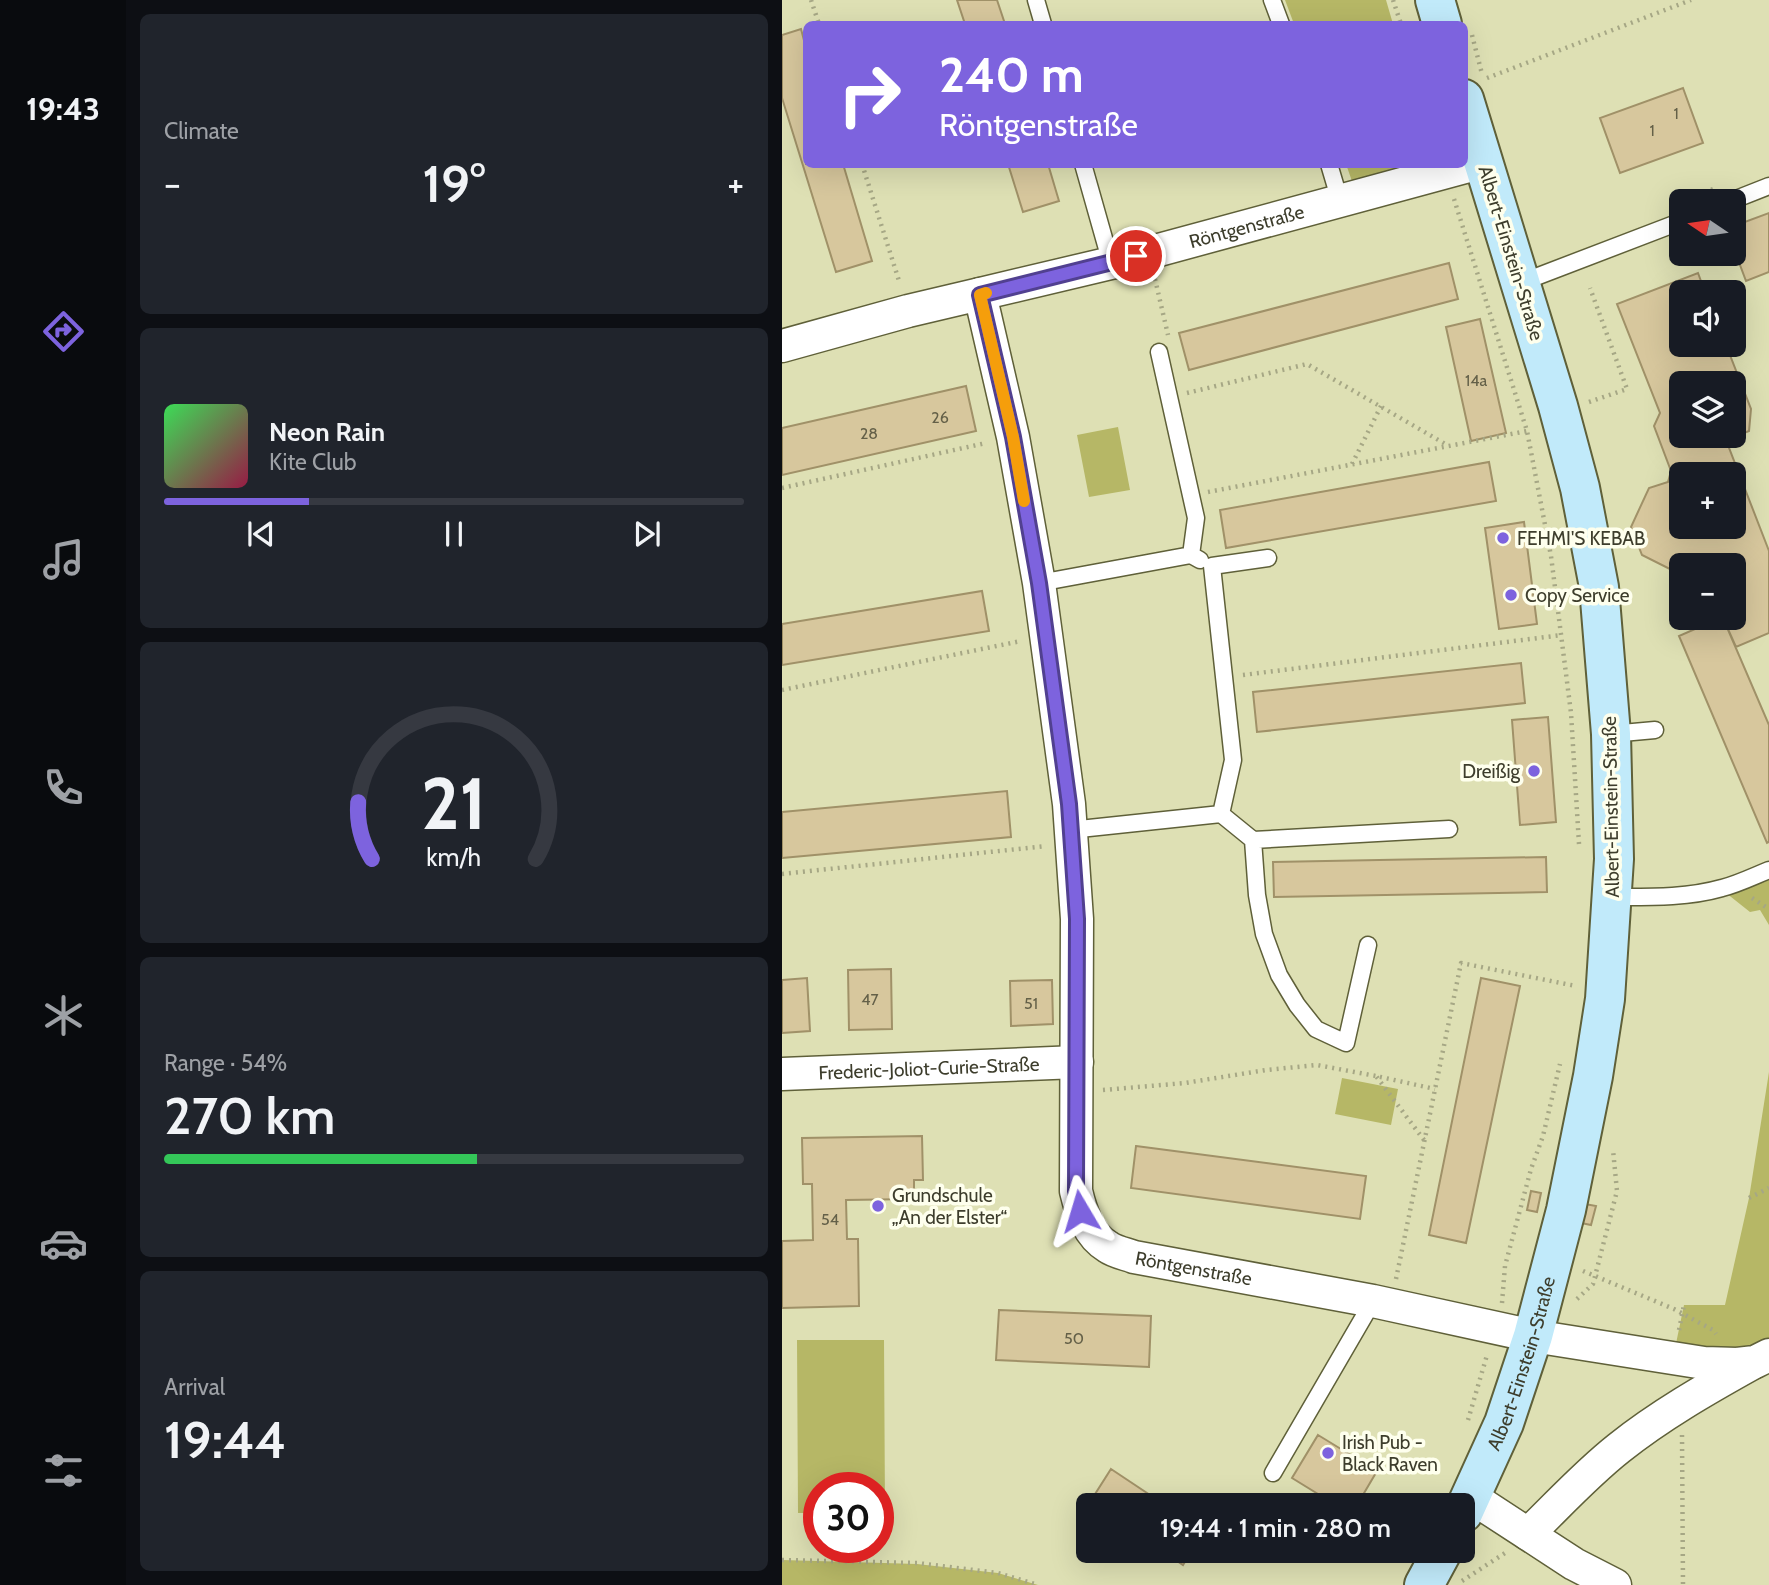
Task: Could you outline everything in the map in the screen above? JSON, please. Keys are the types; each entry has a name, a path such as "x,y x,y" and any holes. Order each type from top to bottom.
{"street":[{"path":"1435,0 1452,21"},
{"name":"Albert-Einstein-Straße","path":"1472,1493 1504,1423 1548,1338 1566,1210 1593,1076 1605,999 1614,859 1612,734 1599,587 1580,488 1558,407 1483,162 1478,88"},
{"name":"Röntgenstraße","path":"1468,166 1483,162"},
{"name":"Röntgenstraße","path":"782,346 908,311 1111,263 1463,168"},
{"name":"Röntgenstraße","path":"980,295 1013,437 1039,583 1057,709 1077,919 1076,1191 1080,1211 1090,1230 1107,1247 1134,1257 1384,1294 1495,1328 1704,1363 1753,1360"},
{"name":"Frederic-Joliot-Curie-Straße","path":"782,1074 1077,1062"},
{"path":"1528,1534 1585,1477 1620,1447 1753,1360"},
{"path":"1475,1509 1528,1534 1574,1564 1615,1585"},
{"path":"1424,1585 1450,1563"}],"lane":[{"path":"1036,0 1042,21"},
{"path":"1272,0 1280,21"},
{"path":"1083,168 1111,263"},
{"path":"1330,168 1340,201"},
{"path":"1746,195 1769,186"},
{"path":"1520,283 1669,226"},
{"path":"1159,352 1196,518 1191,555"},
{"path":"1039,583 1191,555 1211,566 1268,558"},
{"path":"1211,566 1232,760 1221,814"},
{"path":"1612,734 1655,730"},
{"path":"1071,837 1221,814 1253,839 1449,829"},
{"path":"1253,839 1257,895 1264,934 1279,975 1316,1030 1346,1043 1368,945"},
{"path":"1613,897 1697,893 1727,887 1769,870"},
{"path":"1273,1473 1384,1294"}],"path":[{"path":"811,0 818,21"},
{"path":"1393,0 1400,21"},
{"path":"1468,59 1478,88 1691,0"},
{"path":"863,168 908,311"},
{"path":"1446,173 1527,431 1551,555 1562,635 1571,713 1580,857"},
{"path":"1154,271 1169,332 1168,341 1159,352"},
{"path":"1578,406 1627,389 1590,288"},
{"path":"1169,397 1307,364 1448,445"},
{"path":"1352,464 1381,406"},
{"path":"1191,495 1527,431"},
{"path":"782,488 1013,437"},
{"path":"1223,678 1562,635"},
{"path":"782,690 1046,636"},
{"path":"782,874 1071,837"},
{"path":"1384,1294 1425,1141 1461,963 1578,986 1578,974"},
{"path":"1464,1430 1501,1307 1505,1266 1531,1169 1543,1136 1562,1055"},
{"path":"1100,1090 1185,1083 1317,1065 1435,1090"},
{"path":"1376,1076 1425,1141"},
{"path":"1548,1338 1575,1300 1593,1283 1617,1191 1613,1154 1615,1141"},
{"path":"1749,1198 1769,1188"},
{"path":"1595,1276 1683,1314 1713,1330 1753,1360"},
{"path":"1673,1358 1684,1305"},
{"path":"1682,1405 1683,1585"},
{"path":"1451,1563 1454,1585 1501,1556 1528,1534"},
{"path":"782,1560 917,1563 998,1573 1038,1585"}],"shaded area":[{"path":"1285,0 1386,0 1392,21 1293,21"},
{"path":"1347,168 1420,168 1354,187"},
{"path":"1118,427 1130,490 1089,497 1077,435"},
{"path":"1769,871 1769,925 1760,910 1750,912 1721,889"},
{"path":"1769,1072 1769,1355 1673,1358 1684,1305 1725,1305 1749,1198"},
{"path":"1342,1078 1398,1089 1391,1125 1335,1114"},
{"path":"797,1340 884,1340 885,1472 803,1472 803,1513 798,1513"},
{"path":"782,1560 803,1561 803,1563 917,1564 998,1573 1038,1585 782,1585"}],"building":[{"path":"957,0 997,0 1004,21 964,21"},
{"path":"801,29 803,37 803,166 782,98 782,35"},
{"path":"1683,88 1703,143 1620,173 1600,118"},
{"path":"804,168 844,168 872,261 836,272"},
{"path":"1009,168 1049,168 1059,201 1023,212"},
{"path":"1769,213 1769,272 1746,281 1740,266 1746,266 1746,222"},
{"path":"1449,263 1458,299 1189,370 1179,333"},
{"path":"1698,273 1701,280 1680,280"},
{"path":"1669,284 1669,357 1731,357 1736,371 1669,371 1669,448 1729,448 1735,462 1669,462 1669,466 1654,426 1660,413 1617,304"},
{"path":"1480,319 1506,433 1471,441 1446,327"},
{"path":"966,386 976,431 782,475 782,428"},
{"path":"1746,396 1751,409 1749,431 1746,432"},
{"path":"1489,462 1496,501 1226,548 1220,510"},
{"path":"1669,478 1669,539 1746,539 1746,492 1769,551 1769,633 1736,647 1728,630 1746,630 1746,553 1669,553 1669,568 1642,555 1631,527 1649,488 1668,482"},
{"path":"1524,522 1537,624 1499,629 1485,528"},
{"path":"982,591 989,631 782,665 782,624"},
{"path":"1693,630 1728,630 1769,725 1767,843 1679,636"},
{"path":"1521,663 1525,703 1257,732 1253,692"},
{"name":"Dreißig","path":"1548,717 1556,822 1520,825 1512,720"},
{"path":"1007,791 1011,837 782,858 782,812"},
{"path":"1546,857 1547,892 1274,897 1273,862"},
{"path":"891,969 892,1029 849,1030 848,970"},
{"path":"807,978 810,1031 782,1033 782,980"},
{"path":"1481,978 1520,986 1466,1243 1429,1235"},
{"path":"1052,980 1053,1024 1011,1026 1010,981"},
{"path":"922,1136 923,1180 914,1180 914,1199 846,1200 847,1239 858,1239 859,1306 782,1308 782,1241 813,1240 812,1184 803,1184 802,1138"},
{"path":"1136,1146 1366,1176 1360,1219 1131,1188"},
{"path":"1531,1191 1541,1193 1537,1212 1527,1210"},
{"path":"1585,1204 1596,1206 1591,1225 1581,1223"},
{"path":"999,1310 1151,1316 1149,1367 996,1360"},
{"name":"Irish Pub - Black Raven","path":"1318,1435 1377,1471 1364,1493 1316,1493 1292,1478"},
{"path":"1111,1469 1147,1493 1096,1493"}],"slow traffic":[{"path":"986,293 980,295 1013,437 1024,501"}],"place":[{"name":"FEHMI'S KEBAB","path":"1503,538"},
{"name":"Copy Service","path":"1511,595"},
{"name":"Dreißig","path":"1534,771"},
{"name":"Grundschule „An der Elster“","path":"878,1206"},
{"name":"Irish Pub - Black Raven","path":"1328,1453"}],"route":[{"path":"1080,1211 1076,1191 1077,919 1069,804 1039,583 1013,437 980,295 1136,256"}]}
